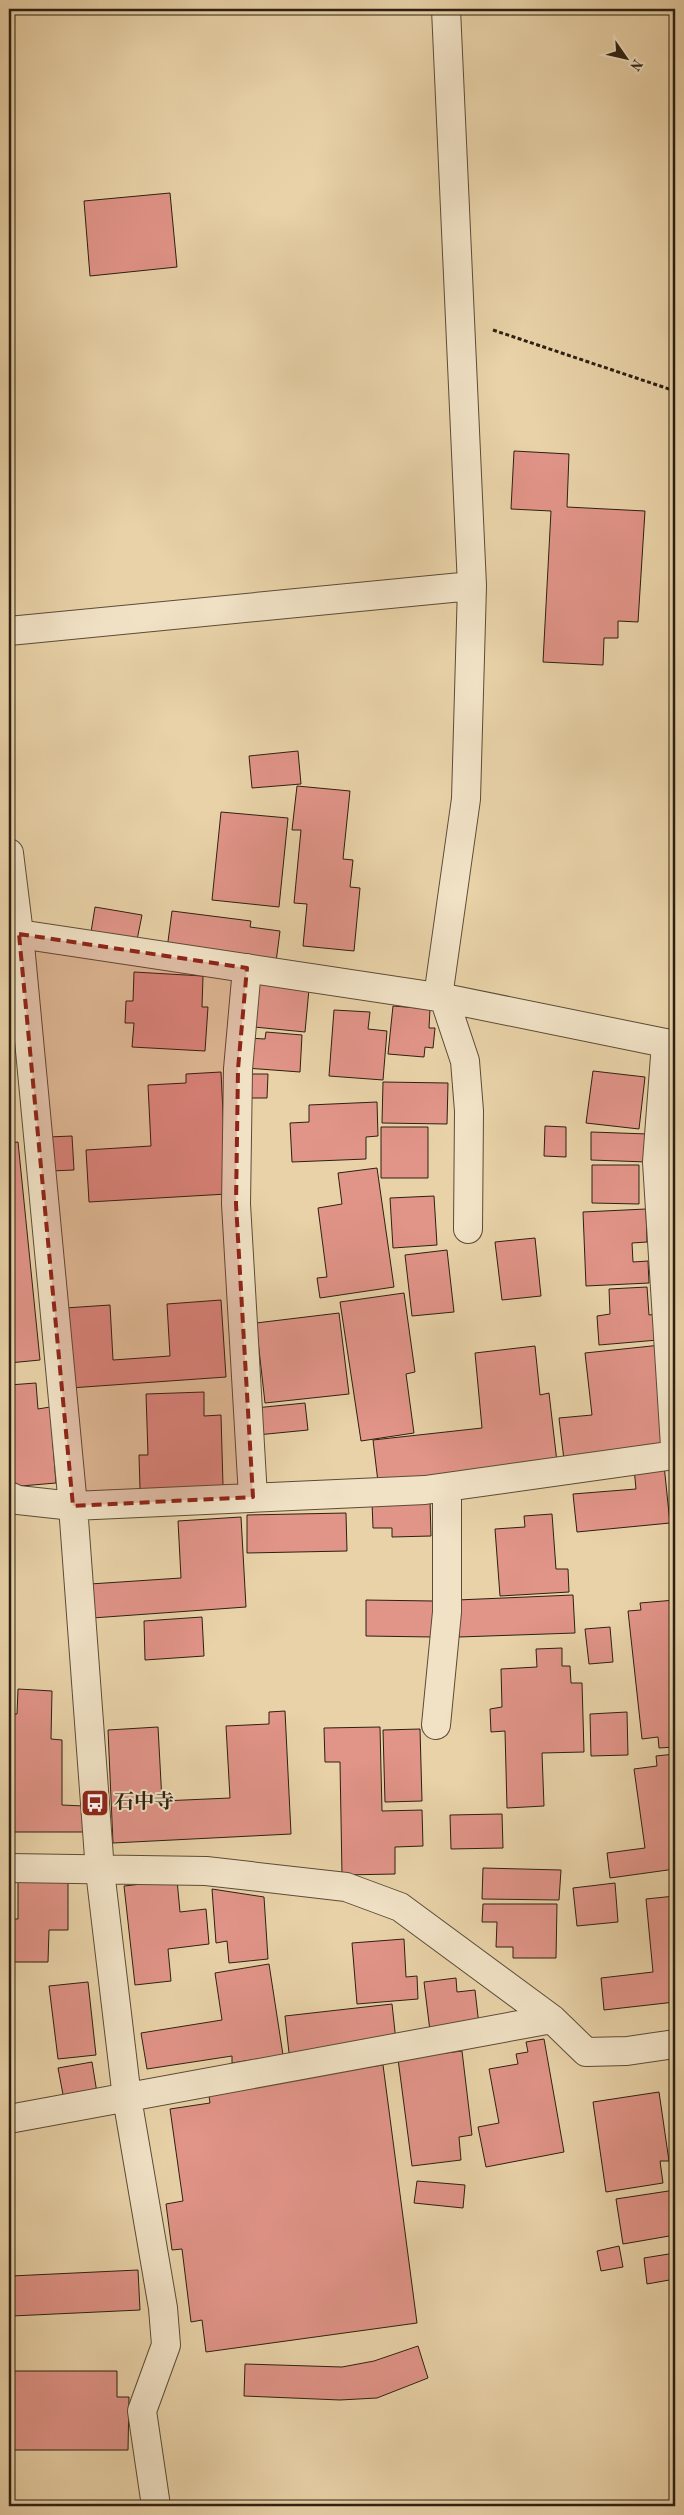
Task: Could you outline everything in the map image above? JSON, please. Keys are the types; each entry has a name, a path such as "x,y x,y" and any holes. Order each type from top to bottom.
{"street":[{"path":"446,9 472,586 466,799 441,998 465,1061 469,1111 468,1229"},
{"path":"9,631 472,586"},
{"path":"9,852 20,934 74,1506 100,1871 127,2098 163,2308 166,2345 142,2411 156,2506"},
{"path":"20,934 441,998 671,1044 656,1162 675,1446"},
{"path":"247,968 238,1069 236,1204 254,1497"},
{"path":"9,1496 18,1500 74,1506 425,1490 675,1455"},
{"path":"436,1725 447,1612 447,1487"},
{"path":"9,1868 100,1871 206,1871 346,1887 400,1907 552,2020 586,2052 627,2051 675,2044"},
{"path":"9,2119 552,2020"}],"path":[{"path":"459,319 675,391"}],"highlighted area":[{"path":"19,934 247,968 238,1069 236,1204 253,1497 73,1506"}],"building":[{"path":"170,193 177,267 90,276 84,201"},
{"path":"514,451 569,454 567,507 645,511 638,622 618,621 618,638 604,638 603,665 543,662 551,511 511,509"},
{"path":"298,751 301,784 252,788 249,756"},
{"path":"297,786 350,791 343,859 353,860 350,887 360,888 354,951 303,946 307,904 294,903 301,830 292,830"},
{"path":"221,812 288,818 279,907 212,900"},
{"path":"95,907 142,915 137,940 91,932"},
{"path":"172,911 251,921 250,927 280,931 276,962 167,949"},
{"path":"134,972 203,976 202,1007 208,1007 205,1051 132,1047 134,1023 125,1023 126,1001 133,1001"},
{"path":"249,983 309,989 305,1032 244,1026"},
{"path":"393,1006 430,1009 429,1028 435,1028 433,1048 425,1047 424,1057 388,1054"},
{"path":"334,1010 370,1012 368,1029 387,1031 383,1080 329,1076"},
{"path":"266,1032 302,1035 300,1072 246,1068 248,1038 265,1039"},
{"path":"593,1071 645,1077 639,1129 586,1123"},
{"path":"221,1072 227,1194 89,1202 86,1150 151,1146 148,1085 186,1083 186,1074"},
{"path":"247,1074 268,1074 267,1098 246,1098"},
{"path":"383,1082 448,1083 447,1124 382,1123"},
{"path":"377,1102 378,1136 366,1137 366,1159 292,1162 290,1123 309,1122 309,1105"},
{"path":"675,1125 675,1154 669,1153"},
{"path":"545,1126 566,1127 566,1157 544,1156"},
{"path":"381,1127 428,1127 428,1178 381,1178"},
{"path":"591,1132 648,1134 647,1162 591,1160"},
{"path":"72,1136 74,1170 50,1171 48,1137"},
{"path":"18,1142 40,1360 9,1363 9,1143"},
{"path":"592,1165 639,1165 639,1204 592,1203"},
{"path":"377,1168 394,1287 320,1298 317,1278 327,1277 318,1208 342,1204 338,1173"},
{"path":"434,1196 437,1245 393,1248 390,1198"},
{"path":"646,1209 647,1242 632,1243 633,1262 648,1261 649,1283 586,1286 583,1212"},
{"path":"535,1238 541,1296 502,1300 495,1242"},
{"path":"447,1250 454,1312 412,1316 405,1255"},
{"path":"647,1287 649,1315 657,1314 658,1340 599,1345 597,1316 610,1314 609,1289"},
{"path":"404,1293 415,1372 406,1374 414,1433 361,1441 340,1302"},
{"path":"221,1300 226,1377 70,1388 65,1308 110,1305 113,1360 170,1356 167,1304"},
{"path":"339,1313 349,1394 265,1403 256,1323"},
{"path":"661,1345 671,1449 564,1460 559,1418 592,1415 585,1353"},
{"path":"535,1346 540,1395 549,1393 557,1462 378,1482 373,1440 482,1428 475,1353"},
{"path":"36,1383 38,1409 50,1407 56,1483 9,1487 9,1385"},
{"path":"204,1392 204,1416 221,1415 223,1486 140,1489 139,1455 148,1455 146,1394"},
{"path":"305,1403 308,1430 257,1435 255,1408"},
{"path":"664,1465 670,1523 577,1532 573,1494 636,1489 634,1468"},
{"path":"430,1500 431,1536 392,1537 392,1528 373,1528 372,1502"},
{"path":"346,1513 347,1551 247,1553 247,1515"},
{"path":"552,1514 556,1569 568,1569 569,1592 500,1596 495,1529 525,1527 524,1516"},
{"path":"241,1517 246,1607 92,1618 90,1584 181,1578 178,1521"},
{"path":"573,1595 575,1633 459,1637 457,1600"},
{"path":"366,1600 433,1601 433,1637 366,1636"},
{"path":"675,1600 675,1747 659,1748 658,1737 642,1739 628,1611 641,1610 640,1603"},
{"path":"202,1617 204,1656 145,1660 144,1621"},
{"path":"610,1627 613,1662 589,1664 585,1629"},
{"path":"562,1648 562,1666 570,1666 571,1683 582,1683 584,1752 542,1753 544,1806 507,1808 505,1731 491,1732 490,1709 502,1707 501,1669 537,1667 536,1649"},
{"path":"18,1689 52,1691 51,1739 62,1740 62,1805 84,1806 86,1832 9,1832 9,1714 17,1714"},
{"path":"285,1711 291,1834 113,1843 108,1730 158,1727 162,1801 230,1798 226,1726 269,1724 269,1712"},
{"path":"627,1712 628,1755 591,1756 590,1714"},
{"path":"380,1727 382,1811 422,1810 423,1846 395,1847 395,1874 342,1875 340,1762 325,1762 324,1728"},
{"path":"420,1729 422,1801 385,1802 383,1730"},
{"path":"675,1754 675,1869 610,1878 607,1853 645,1848 634,1769 657,1766 656,1756"},
{"path":"502,1814 503,1848 451,1849 450,1815"},
{"path":"483,1868 561,1870 559,1900 482,1899"},
{"path":"177,1880 180,1912 206,1909 209,1944 168,1949 171,1981 135,1985 124,1886"},
{"path":"18,1881 68,1881 68,1930 49,1930 48,1962 9,1962 9,1919 18,1919"},
{"path":"615,1883 618,1922 577,1926 573,1888"},
{"path":"212,1889 264,1897 268,1959 229,1963 227,1941 216,1943"},
{"path":"675,1896 675,2002 604,2010 601,1978 653,1972 646,1899"},
{"path":"483,1904 557,1904 556,1958 513,1958 513,1947 496,1947 497,1922 482,1922"},
{"path":"404,1939 406,1977 417,1976 418,1999 357,2004 352,1943"},
{"path":"269,1964 283,2055 232,2063 232,2056 147,2069 141,2033 222,2020 215,1973"},
{"path":"456,1978 457,1992 475,1990 479,2025 430,2031 424,1982"},
{"path":"88,1982 96,2055 58,2059 49,1986"},
{"path":"392,2004 396,2041 289,2053 285,2016"},
{"path":"544,2039 564,2152 486,2167 478,2127 499,2123 489,2069 518,2064 516,2054 528,2052 526,2042"},
{"path":"462,2051 472,2135 459,2137 461,2160 412,2166 398,2059"},
{"path":"92,2062 98,2099 65,2105 58,2068"},
{"path":"383,2065 417,2323 206,2352 202,2320 191,2322 182,2249 172,2250 166,2204 183,2201 170,2109 210,2103 208,2089"},
{"path":"659,2092 669,2161 660,2161 663,2183 606,2192 593,2102"},
{"path":"417,2181 465,2185 463,2208 414,2203"},
{"path":"675,2190 675,2235 623,2244 616,2199"},
{"path":"619,2246 623,2267 601,2271 597,2251"},
{"path":"675,2253 675,2279 647,2284 644,2258"},
{"path":"138,2270 140,2310 12,2316 11,2276"},
{"path":"418,2346 428,2378 377,2398 340,2400 244,2396 245,2364 342,2367 374,2361"},
{"path":"9,2371 117,2371 117,2397 129,2397 128,2450 9,2450"}],"place":[{"name":"石中寺","path":"95,1803"}]}
